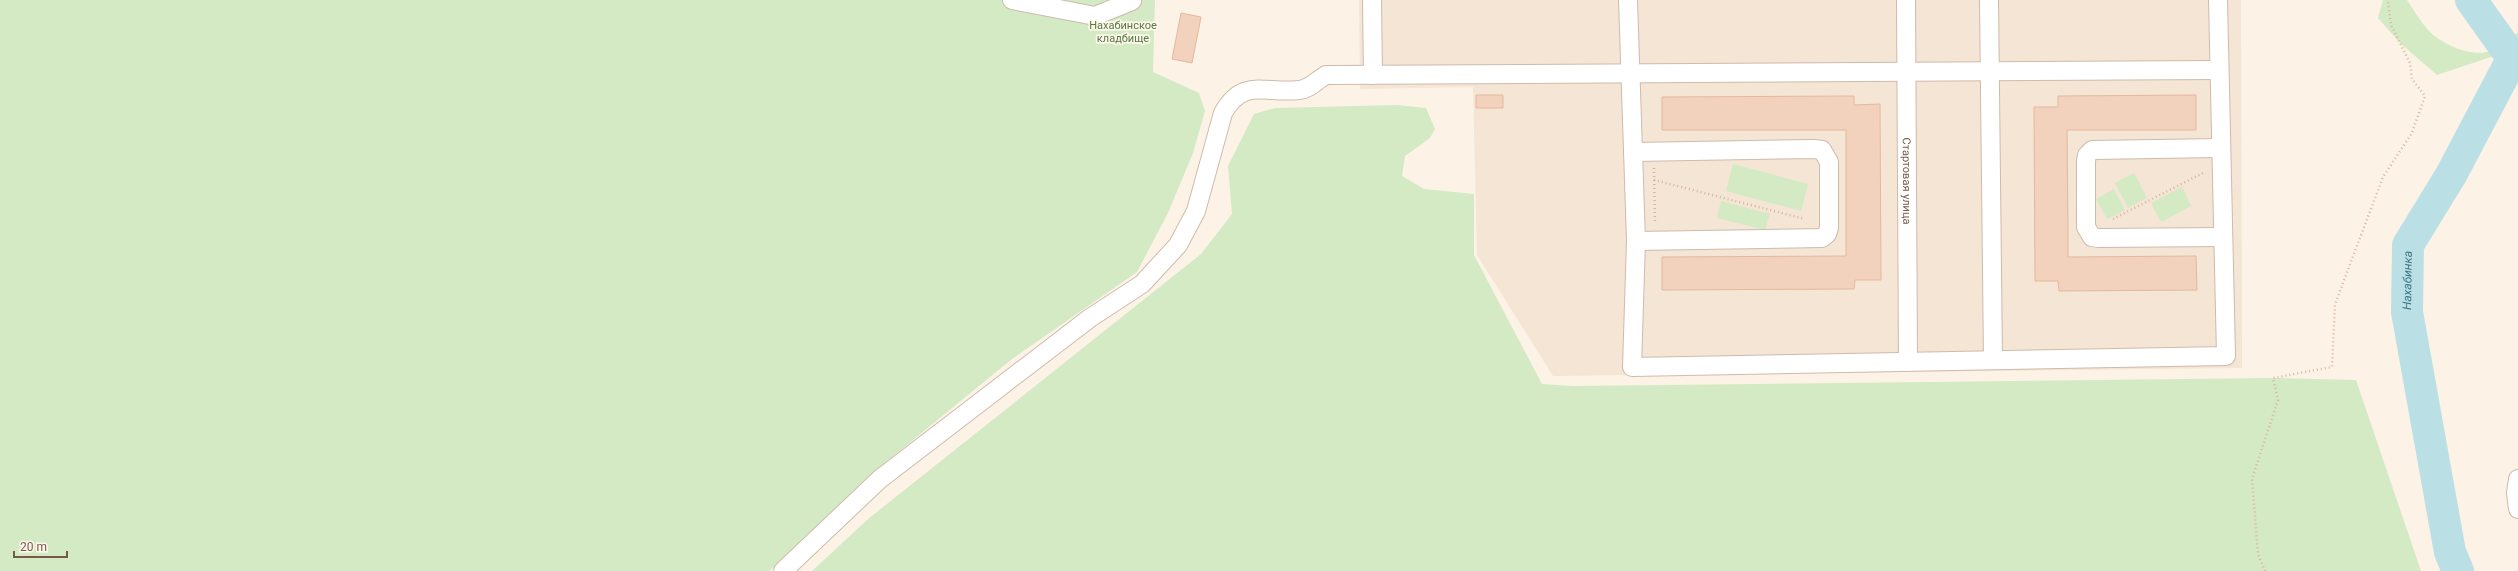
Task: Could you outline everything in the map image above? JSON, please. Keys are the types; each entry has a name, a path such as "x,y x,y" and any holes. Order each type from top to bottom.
{"street":[{"path":"1012,0 1095,16 1132,1"},
{"path":"1372,0 1374,75"},
{"path":"1628,0 1636,241 1632,367 2226,356 2218,70 2218,0"},
{"name":"Стартовая улица","path":"1906,0 1908,362"},
{"path":"1989,0 1993,360"},
{"path":"783,571 880,479 1090,318 1142,284 1178,245 1196,211 1223,113 1230,100 1245,90 1300,90 1311,86 1326,75 2218,70"},
{"path":"2220,148 2092,150 2087,155 2086,161 2088,232 2092,237 2098,238 2223,237"},
{"path":"1633,152 1822,150 1829,162 1829,225 1827,234 1814,240 1636,241"},
{"path":"2518,479 2516,493 2518,509"}],"path":[{"path":"2265,571 2258,554 2252,479 2278,400 2273,378 2332,368 2335,304 2383,177 2412,133 2424,96 2412,79 2410,63 2391,25 2388,0"},
{"path":"1654,151 1655,241"},
{"path":"2088,232 2203,173"},
{"path":"1654,180 1829,225"}],"shaded area":[{"path":"1359,0 2241,0 2242,368 1553,376 1477,255 1473,87 1360,89"}],"green space":[{"name":"Нахабинское кладбище","path":"0,0 1155,0 1153,72 1199,93 1205,111 1193,153 1168,213 1137,272 1012,359 869,476 770,571 0,571"},
{"path":"2383,0 2407,0 2428,30 2449,45 2457,48 2475,53 2483,53 2502,45 2518,32 2518,48 2437,75 2400,43 2378,18"},
{"path":"1397,105 1426,108 1435,129 1430,138 1405,156 1402,176 1424,189 1474,194 1474,255 1542,384 1572,386 2273,378 2356,380 2421,571 812,571 868,519 1201,254 1232,214 1228,166 1254,114 1275,108"},
{"path":"1733,164 1808,184 1801,211 1726,191"},
{"path":"2134,173 2147,198 2128,208 2115,183"},
{"path":"2182,187 2191,206 2161,222 2151,203"},
{"path":"2114,189 2125,210 2107,219 2096,199"},
{"path":"1721,201 1770,214 1765,230 1717,218"}],"building":[{"path":"1181,13 1201,17 1192,63 1172,59"},
{"path":"1476,95 1503,95 1503,108 1476,108"},
{"path":"2196,95 2196,130 2067,130 2068,257 2196,256 2197,290 2059,291 2058,281 2035,281 2034,107 2058,107 2058,96"},
{"path":"1854,96 1854,105 1880,104 1881,280 1855,280 1854,289 1662,290 1662,257 1846,256 1846,130 1662,130 1662,97"}],"waterway":[{"name":"Нахабинка","path":"2458,571 2450,552 2407,312 2408,245 2451,175 2509,65 2511,56 2471,0"},
{"path":"2509,65 2518,67"}]}
